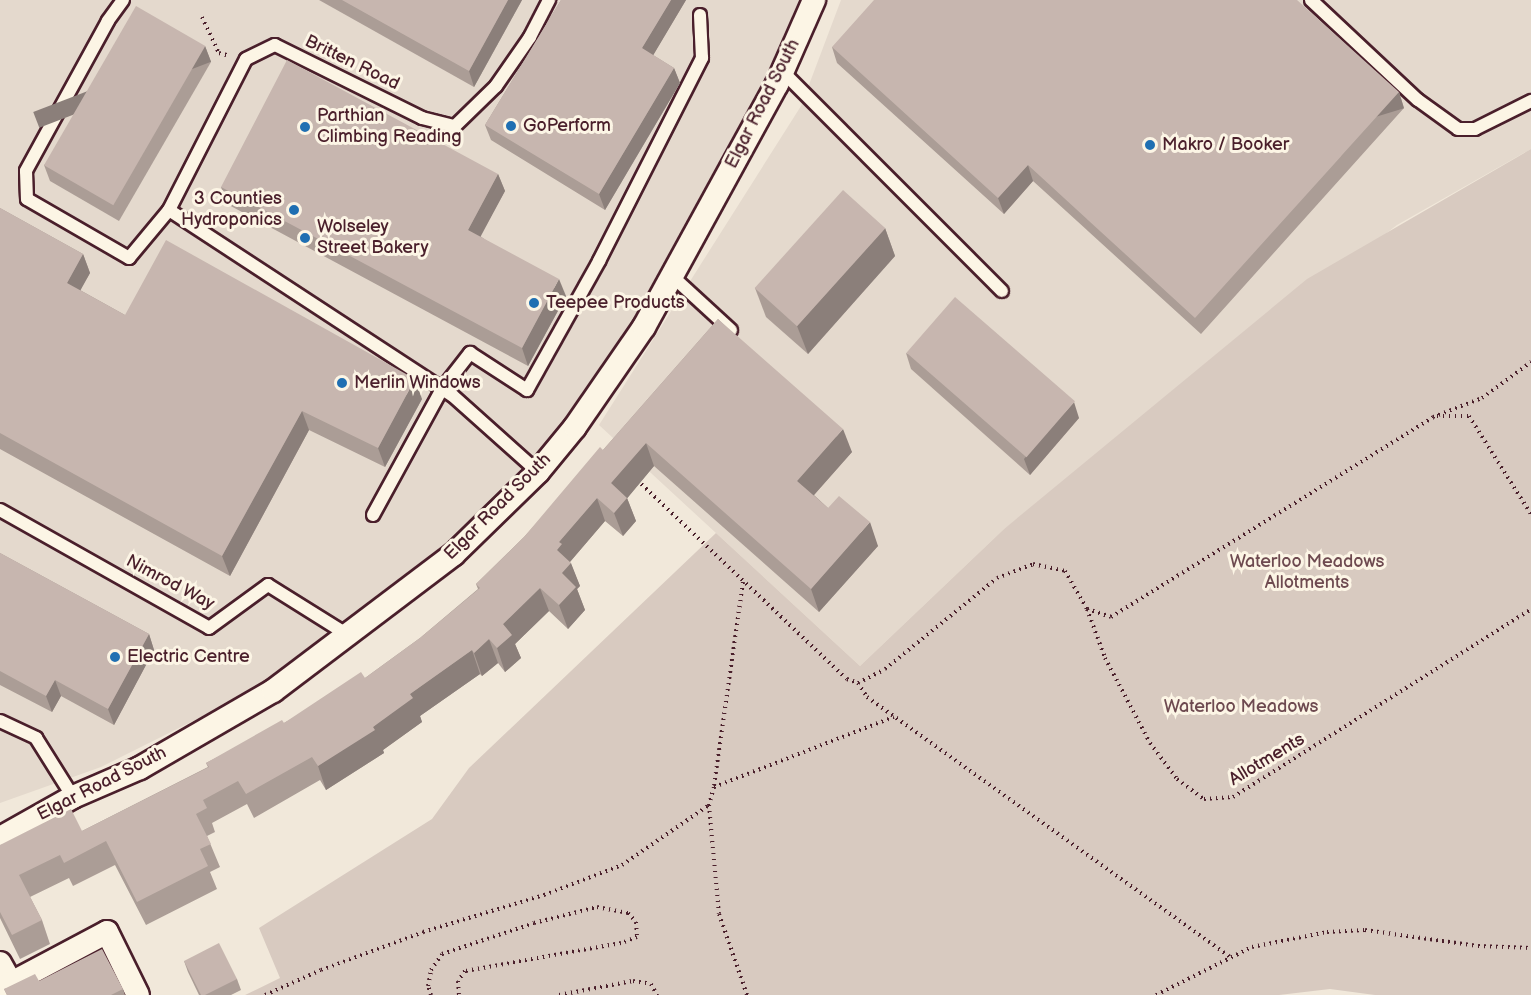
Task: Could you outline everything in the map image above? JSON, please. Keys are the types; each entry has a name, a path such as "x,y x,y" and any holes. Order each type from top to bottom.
{"street":[{"name":"Elgar Road South","path":"0,838 73,797 140,768 273,691 453,555 538,472 594,399 644,327 782,71 814,0"},
{"path":"0,963 6,986 107,932 138,995"}],"lane":[{"path":"123,0 108,21 26,171 27,199 129,258 169,210 246,59"},
{"name":"Britten Road","path":"246,59 275,45 423,118 455,126 496,86 530,38 549,0"},
{"path":"1311,0 1418,100 1439,118 1458,129 1475,129 1531,101"},
{"path":"373,515 442,389 470,353 527,390 598,261 702,58 700,15"},
{"path":"782,71 1002,291"},
{"path":"169,210 442,389 538,472"},
{"path":"672,276 739,338"},
{"name":"Nimrod Way","path":"0,510 209,628 268,585 348,634"},
{"path":"0,721 36,738 73,797"}],"path":[{"path":"202,17 219,53 246,59"},
{"path":"1087,609 1111,617 1433,417 1482,398 1531,362"},
{"path":"1433,417 1469,416 1531,514"},
{"path":"629,473 847,679 858,683 867,698 1232,958"},
{"name":"Allotments","path":"858,683 885,669 997,578 1033,564 1065,571 1087,609 1105,658 1150,743 1177,779 1204,799 1233,798 1531,609"},
{"path":"743,582 714,787 709,805 719,914 747,995"},
{"path":"714,787 894,717"},
{"path":"265,995 321,970 423,932 544,895 622,865 709,805"},
{"path":"431,995 428,986 431,970 442,954 534,923 597,907 628,913 636,922 637,937 621,943 465,971 458,981 459,995"},
{"path":"1156,995 1252,947 1327,932 1365,930 1478,946 1531,948"},
{"path":"559,995 633,981 651,984 657,995"}],"shaded area":[{"path":"0,0 807,0 637,334 543,458 359,638 101,767 0,803"},
{"path":"841,0 1531,0 1531,149 1397,225 1004,529 860,666 599,425 801,106"}],"green space":[{"name":"Waterloo Meadows","path":"1531,149 1531,995 1375,995 1330,989 1279,995 245,995 280,978 259,928 432,819 469,768 716,533 860,666 1004,529 1307,279"}],"building":[{"path":"342,0 508,0 469,71"},
{"path":"561,0 671,0 642,48 674,68 599,194 485,125"},
{"name":"Makro / Booker","path":"874,0 1297,0 1399,92 1195,318 1028,165 998,198 832,47"},
{"path":"136,6 205,46 113,205 44,165"},
{"path":"287,60 498,174 468,230 559,279 522,348 221,187"},
{"path":"843,190 885,228 797,326 755,288"},
{"path":"0,208 83,254 67,283 125,315 166,240 415,379 378,448 302,411 222,556 0,433"},
{"path":"955,297 1075,401 1026,457 906,353"},
{"path":"718,319 843,429 797,481 828,508 839,496 870,522 811,589 646,443 611,483 627,498 614,513 597,498 559,542 562,544 557,550 571,563 562,573 576,587 559,605 540,588 503,624 512,635 497,648 489,639 474,653 472,650 410,694 413,698 373,727 375,730 318,766 312,757 246,794 238,781 203,800 207,808 196,814 211,844 200,849 208,866 137,902 106,841 64,863 60,855 19,875 42,920 12,935 0,912 0,845 71,809 82,831 209,767 206,763 282,720 284,723 361,672 365,678 420,638 480,588 476,584 524,537 600,447 603,450"},
{"path":"0,553 149,634 108,709 55,680 46,696 0,671"},
{"path":"219,943 237,979 201,995 184,961"},
{"path":"102,949 123,989 111,995 7,995 4,989 35,974 39,981"}],"place":[{"name":"GoPerform","path":"511,126"},
{"name":"Parthian Climbing Reading","path":"305,127"},
{"name":"Makro / Booker","path":"1150,145"},
{"name":"3 Counties Hydroponics","path":"294,210"},
{"name":"Wolseley Street Bakery","path":"305,238"},
{"name":"Teepee Products","path":"534,303"},
{"name":"Merlin Windows","path":"342,383"},
{"name":"Electric Centre","path":"115,657"}],"park label":[{"name":"Waterloo Meadows Allotments","path":"1307,573"}]}
